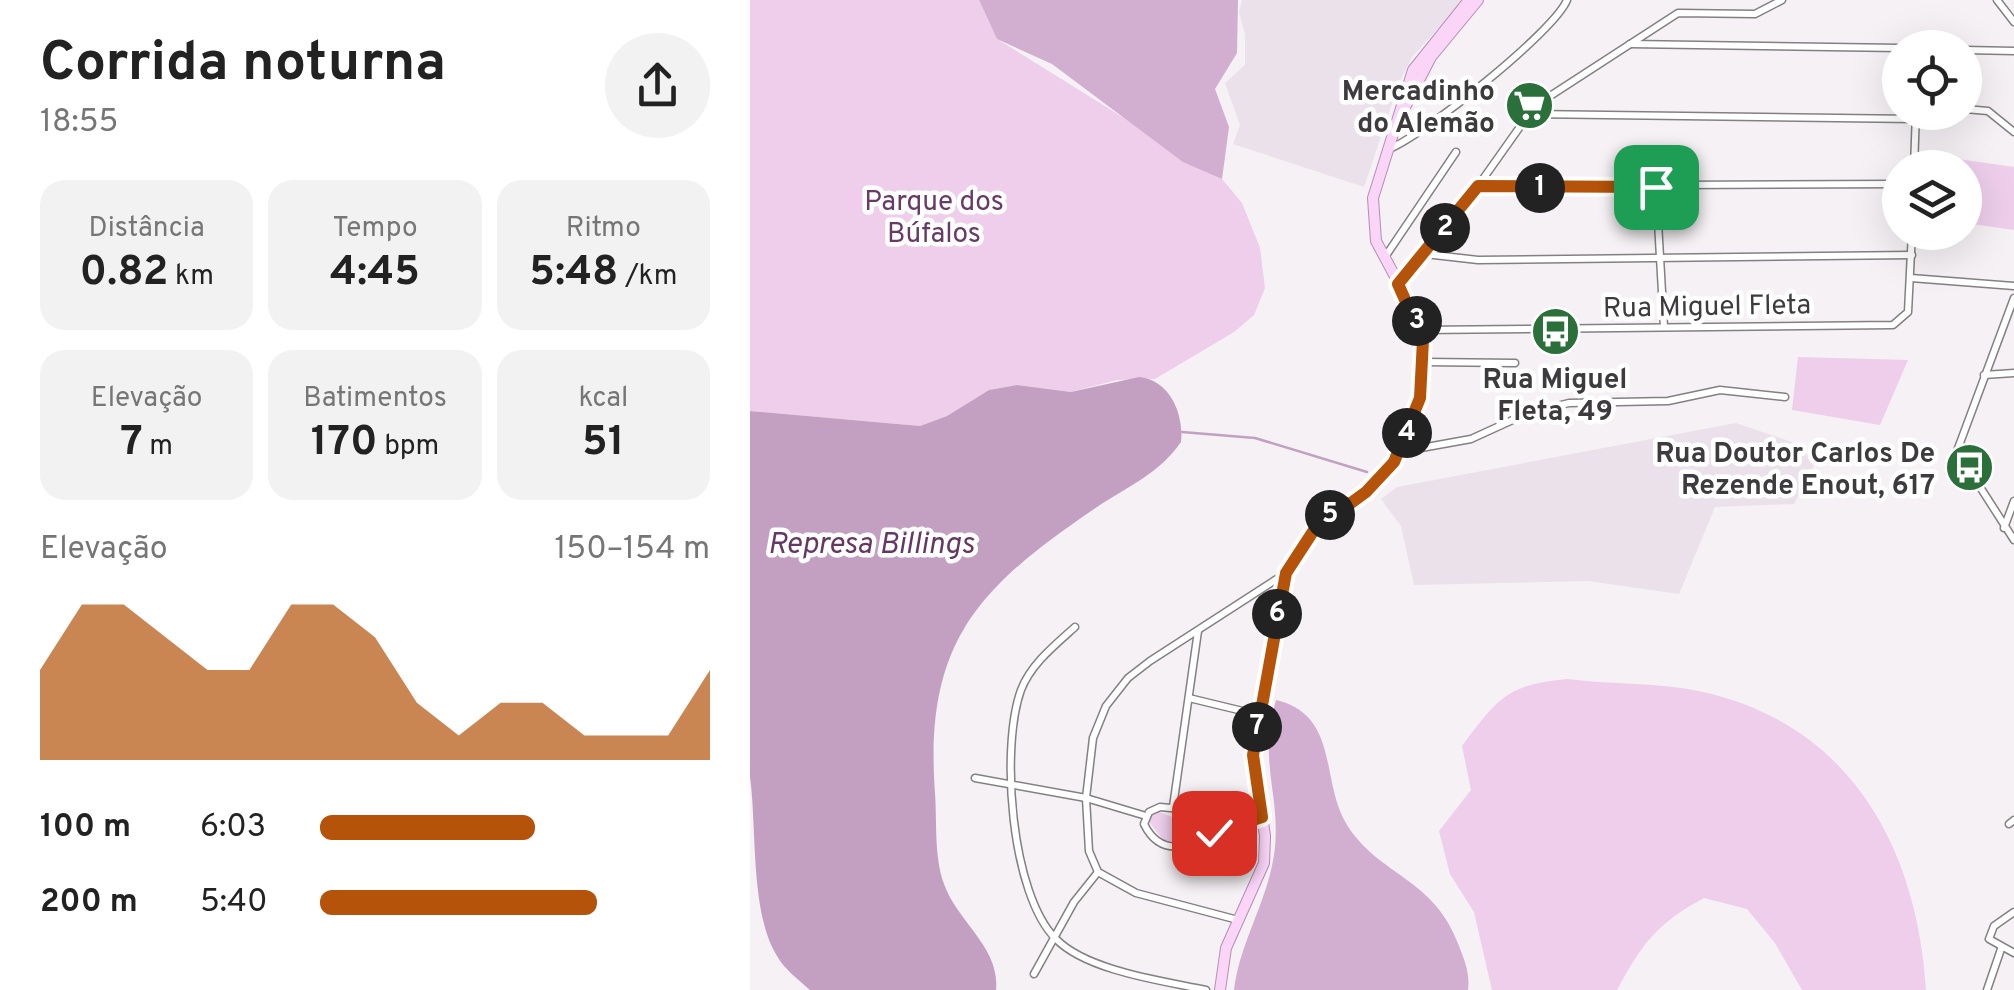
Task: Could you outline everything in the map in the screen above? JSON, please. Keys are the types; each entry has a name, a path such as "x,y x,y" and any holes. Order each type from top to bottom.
{"main road":[{"path":"1220,990 1223,958 1264,863 1253,755 1286,573 1314,530 1380,478 1398,453 1420,398 1424,362 1420,330 1384,258 1372,211 1413,70 1469,0"},
{"path":"1398,121 1431,57 1478,0"}],"street":[{"path":"1388,150 1431,126 1548,26 1567,0"},
{"path":"1398,284 1478,186 1529,114 1678,13 1754,14 1782,0"},
{"path":"1997,0 2014,22"},
{"path":"1629,44 1882,48"},
{"path":"1982,50 2014,51"},
{"path":"1982,110 2014,132"},
{"path":"1529,114 1882,116"},
{"path":"1384,258 1456,152"},
{"path":"1478,186 1882,184"},
{"path":"1656,187 1664,327"},
{"name":"Rua Miguel Fleta","path":"1420,330 1893,325 1903,321 1908,312 1912,250"},
{"path":"1425,254 1460,260 1912,254"},
{"path":"1911,278 2014,286"},
{"path":"2014,298 1957,451 2014,540"},
{"path":"1424,362 1515,363"},
{"path":"1984,375 2014,373"},
{"path":"1398,453 1471,439 1528,412 1588,401 1668,401 1732,390 1785,397"},
{"path":"2004,528 2014,501"},
{"path":"1240,920 1136,893 1098,872 1089,851 1086,798 1097,723 1115,691 1162,652 1286,573"},
{"path":"1076,627 1043,657 1021,690 1007,783 1023,862 1054,938 1071,951 1124,972 1206,990"},
{"path":"1173,807 1198,630"},
{"path":"1189,698 1259,715"},
{"path":"975,778 1086,798 1146,816"},
{"path":"1214,833 1173,807 1152,809 1146,816 1145,828 1170,848 1262,817"},
{"path":"1034,974 1098,872"},
{"path":"2014,912 1989,934 2000,948 2014,953"},
{"path":"1987,990 2000,948"}],"shaded area":[{"path":"979,0 1238,0 1237,53 1215,89 1229,127 1222,179 1183,162 1052,64 997,39"},
{"path":"1242,0 1464,0 1412,57 1399,83 1364,187 1233,144 1240,125 1225,83 1245,65 1245,34 1239,12"},
{"path":"1736,423 1821,452 1794,504 1715,507 1679,594 1588,581 1414,585 1401,526 1381,499 1397,487"},
{"path":"1276,700 1296,708 1319,735 1339,808 1360,842 1421,891 1448,923 1465,962 1468,990 1234,990 1275,847 1269,741"}],"green space":[{"name":"Parque dos Búfalos","path":"750,0 979,0 997,39 1222,179 1242,203 1260,248 1265,288 1254,315 1234,332 1155,379 1117,380 1071,392 1017,385 989,390 947,416 920,426 750,411"},
{"path":"1982,162 2014,167 2014,230 1982,225"},
{"path":"1798,357 1908,360 1880,425 1792,410"},
{"path":"1567,679 1703,692 1755,708 1799,733 1836,763 1867,800 1891,842 1920,938 1926,990 1802,990 1775,943 1747,909 1704,898 1674,916 1652,936 1617,990 1492,990 1474,912 1450,874 1439,831 1471,790 1462,746 1485,716 1516,690"},
{"path":"1157,811 1198,827 1201,836 1180,843 1163,840 1147,819"}],"water":[{"name":"Represa Billings","path":"1139,377 1159,384 1173,400 1180,420 1181,442 1153,471 1056,536 991,593 968,623 950,657 939,695 934,740 939,862 950,898 992,961 996,990 810,990 777,956 768,938 758,894 750,777 750,411 920,426 947,416 989,390 1017,385 1071,392"}],"waterway":[{"path":"1182,432 1255,438 1367,472"}],"place":[{"name":"Mercadinho do Alemão","path":"1530,106"},
{"name":"Rua Miguel Fleta, 49","path":"1555,331"},
{"name":"Rua Doutor Carlos De Rezende Enout, 617","path":"1970,468"}],"route":[{"path":"1214,833 1262,817 1253,755 1286,573 1314,530 1366,492 1394,462 1420,398 1423,340 1414,312 1398,284 1478,186 1656,187"}]}
